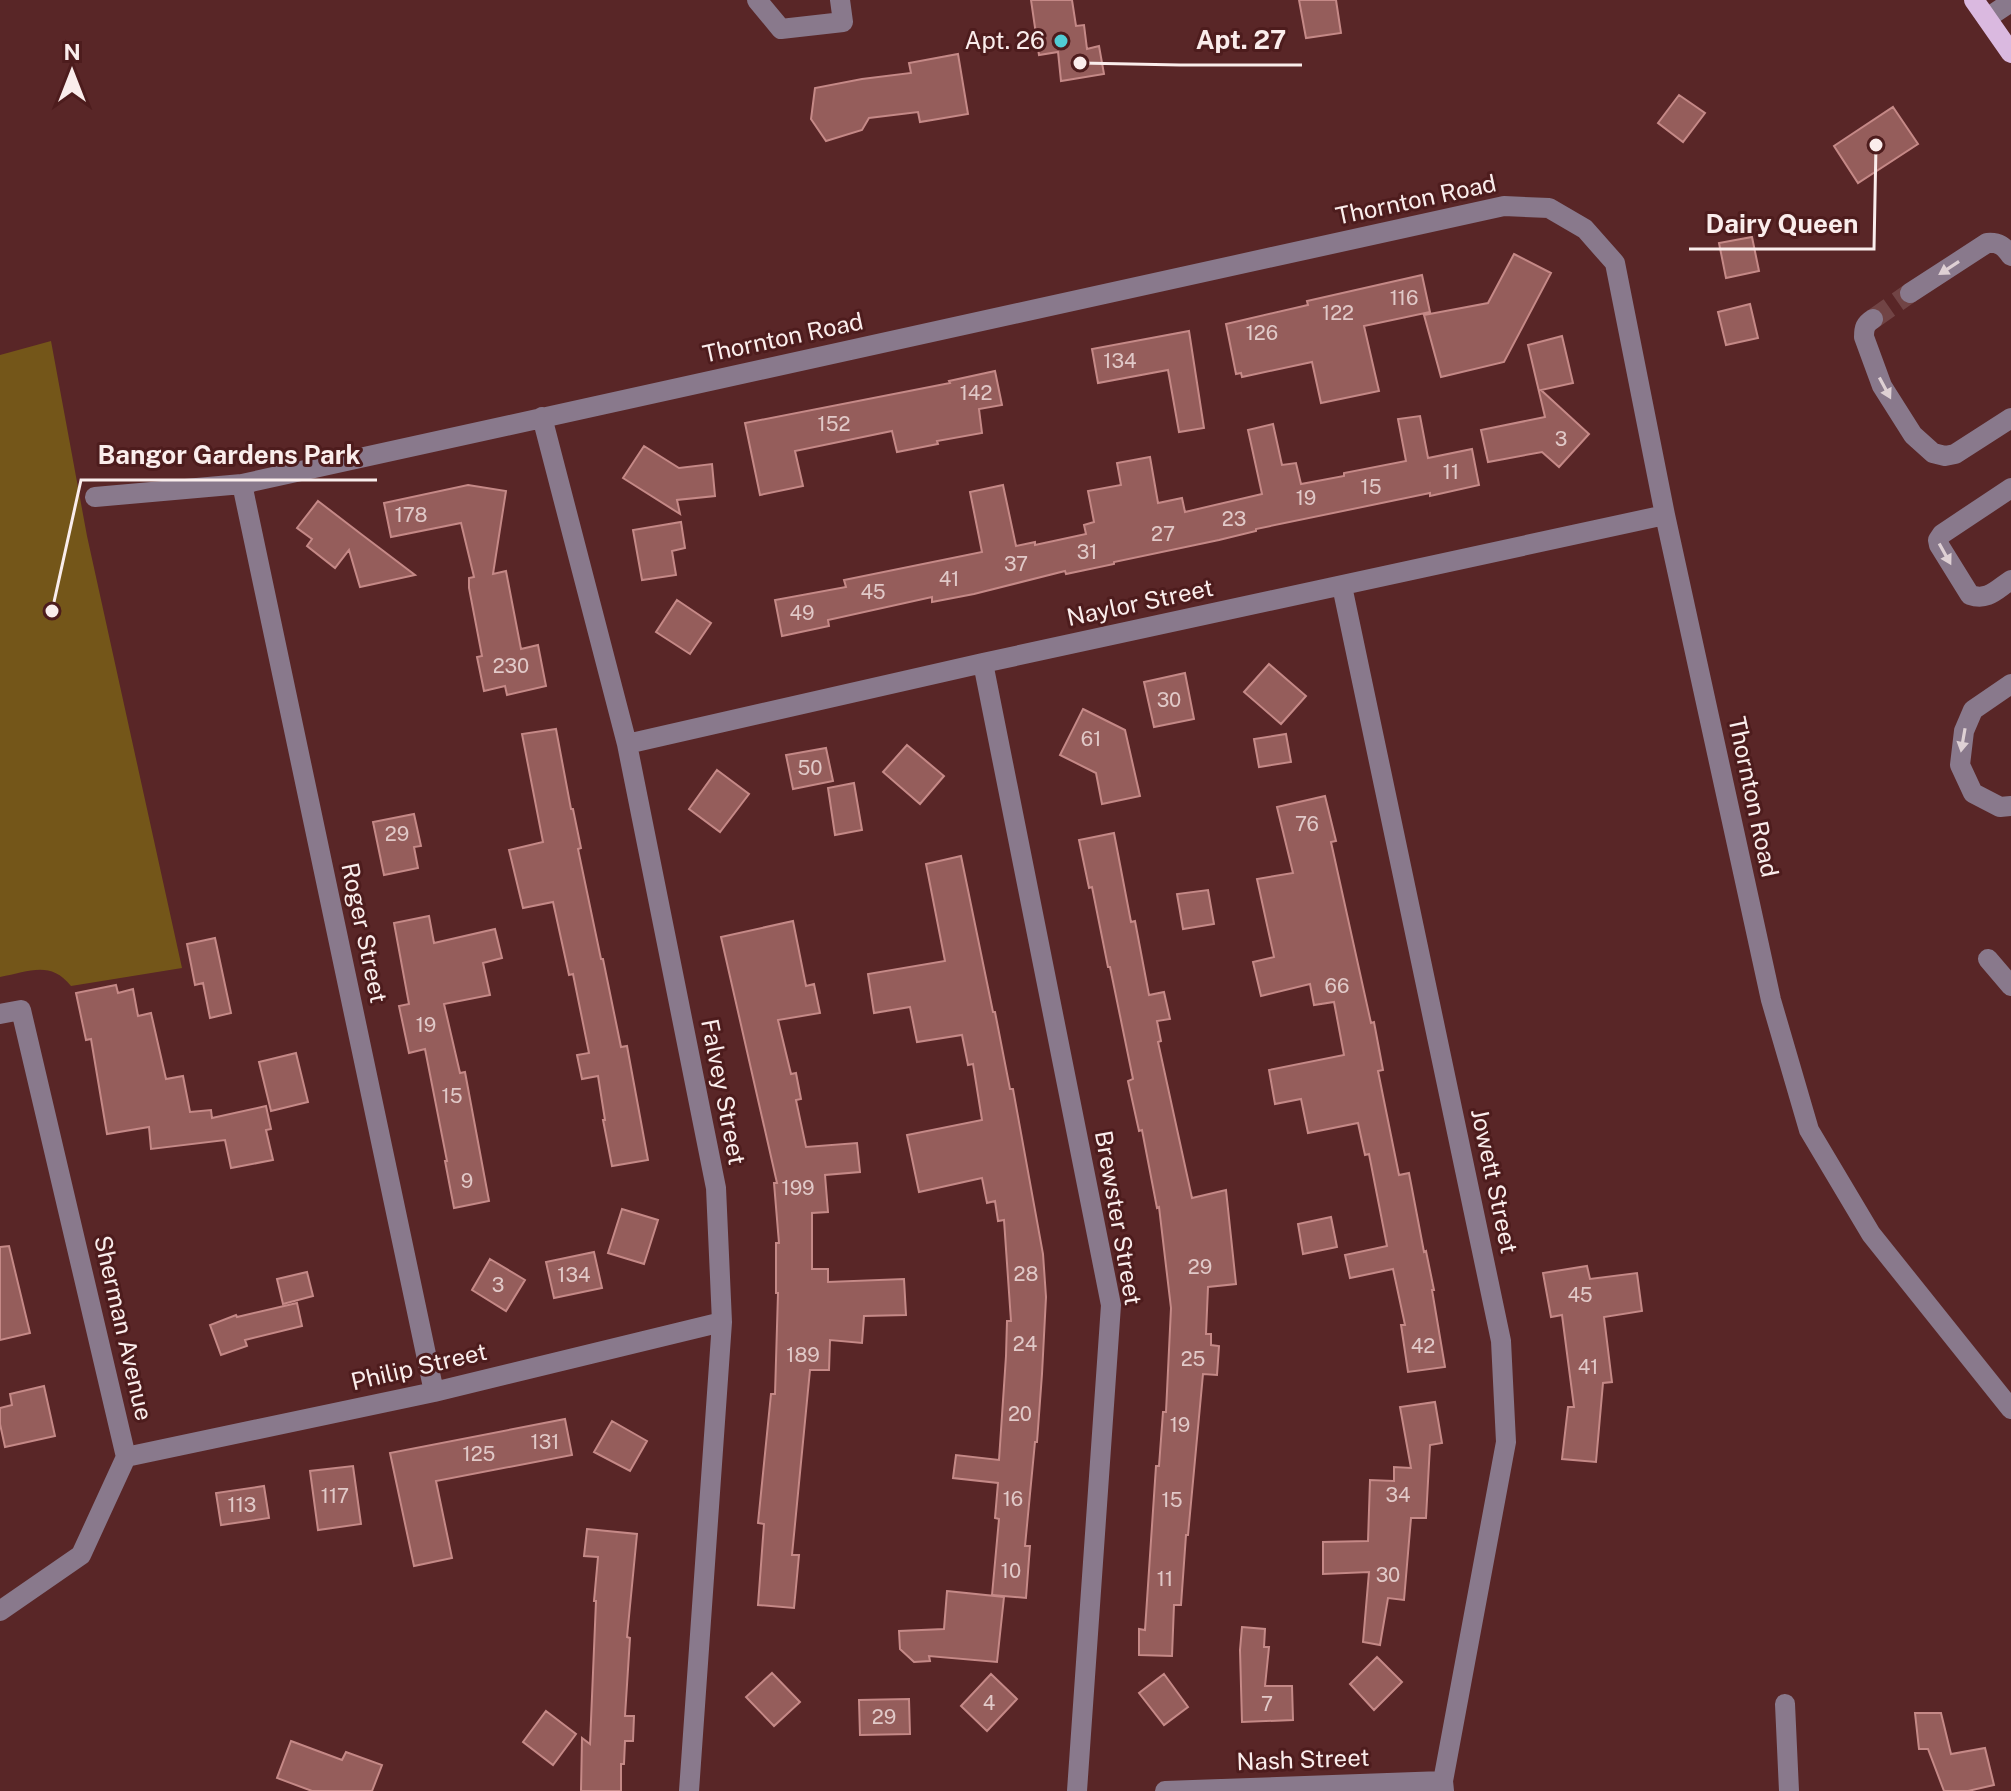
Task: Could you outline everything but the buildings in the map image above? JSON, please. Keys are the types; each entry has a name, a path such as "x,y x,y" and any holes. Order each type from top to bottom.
{"main road":[{"path":"1974,0 2011,53"}],"street":[{"path":"757,0 781,29 843,22 840,0"},
{"path":"1987,18 2011,2"},
{"name":"Thornton Road","path":"95,497 242,484 1504,206 1549,208 1585,229 1615,263 1665,515 1771,1000 1809,1130 1871,1234 2011,1409"},
{"path":"1910,293 1987,243 1997,242 2011,256"},
{"path":"1873,319 1867,322 1864,337 1882,386 1913,435 1933,453 1945,456 1955,454 2011,418"},
{"name":"Falvey Street","path":"542,417 627,744 716,1188 722,1322 689,1791"},
{"name":"Roger Street","path":"242,484 434,1392"},
{"path":"2011,488 1942,534 1938,540 1970,595 1985,598 2011,580"},
{"name":"Naylor Street","path":"627,744 983,663 1665,515"},
{"name":"Jowett Street","path":"1342,586 1501,1341 1506,1442 1444,1786"},
{"name":"Brewster Street","path":"983,663 1111,1305 1077,1791"},
{"path":"2011,684 1973,710 1964,731 1960,765 1973,793 2000,807 2011,806"},
{"path":"1988,959 2011,986"},
{"name":"Sherman Avenue","path":"0,1014 21,1010 126,1457 81,1555 0,1611"},
{"name":"Philip Street","path":"126,1457 434,1392 722,1322"},
{"path":"1785,1704 1789,1791"},
{"name":"Nash Street","path":"1165,1791 1444,1786"}],"shaded area":[{"path":"51,341 87,536 182,968 71,986 47,970 0,977 0,355"}],"tunnel":[{"path":"1873,319 1910,293"}],"place":[{"name":"Apt. 26","path":"1061,41"},
{"name":"Apt. 27","path":"1080,63"},
{"name":"Dairy Queen","path":"1876,145"},
{"name":"Bangor Gardens Park","path":"52,611"}]}
